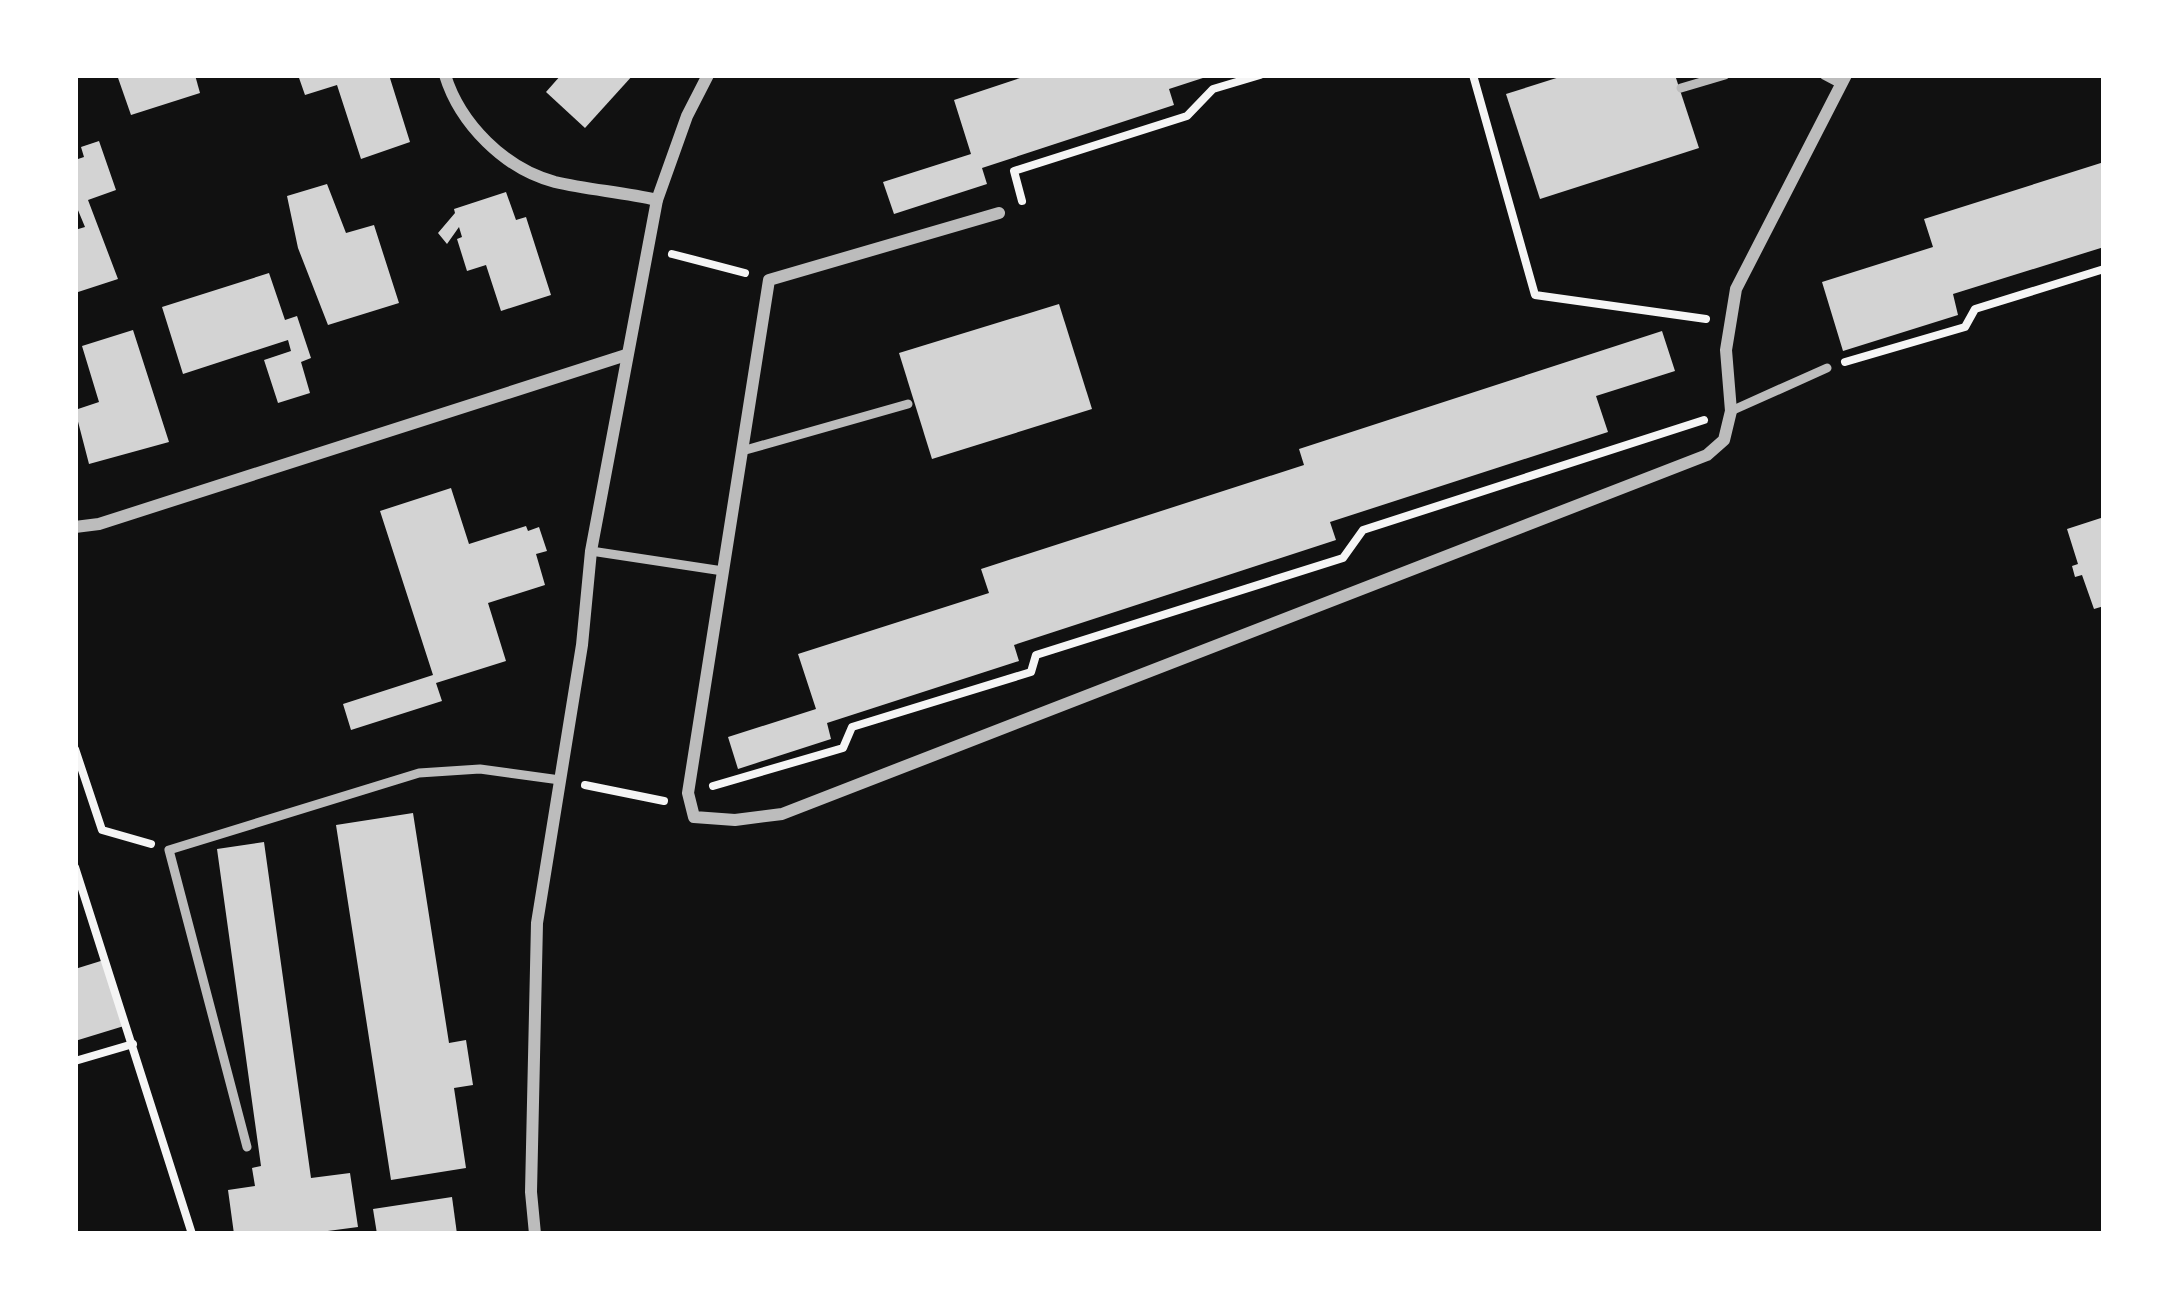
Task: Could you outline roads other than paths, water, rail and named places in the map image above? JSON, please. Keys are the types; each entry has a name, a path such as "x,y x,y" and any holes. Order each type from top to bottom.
{"street":[{"path":"445,75 475,130 509,161 551,181 657,200"},
{"path":"535,1234 531,1192 537,923 582,645 591,551 657,200 687,116 708,75"},
{"path":"999,213 769,280 688,794 694,817 736,820 782,814 1707,455 1724,440 1731,411 1726,350 1736,289 1843,80"},
{"path":"75,527 98,524 626,355"}],"lane":[{"path":"1681,88 1725,75"},
{"path":"1824,75 1843,80"},
{"path":"1731,411 1827,368"},
{"path":"742,451 908,404"},
{"path":"591,551 723,571"},
{"path":"247,1147 169,850 418,773 480,769 560,780"}]}
